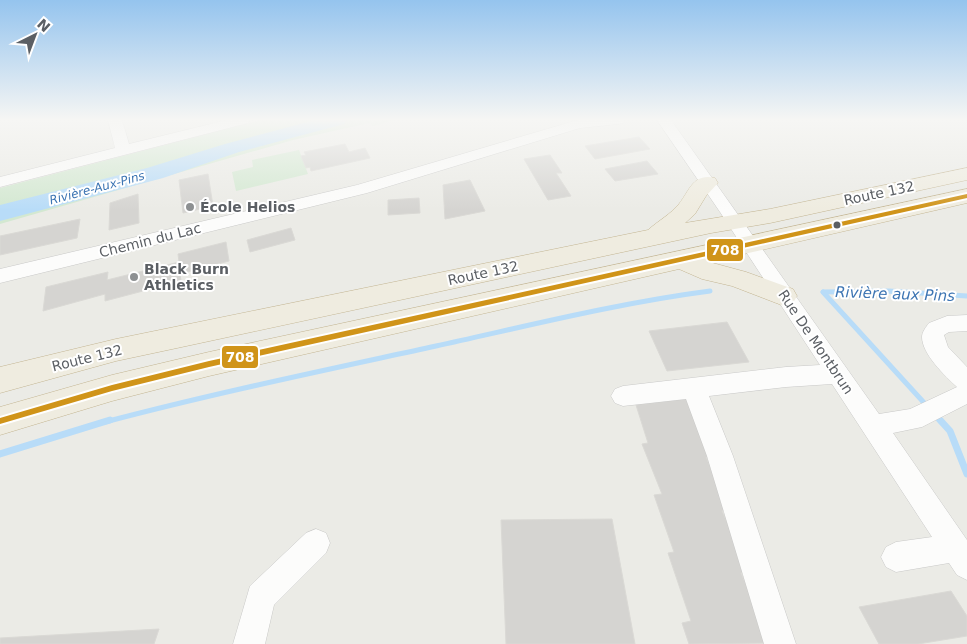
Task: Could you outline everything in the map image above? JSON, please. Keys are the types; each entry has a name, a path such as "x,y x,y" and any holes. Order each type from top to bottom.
{"highway":[{"name":"Route 132","path":"0,380 116,350 656,236 736,222 967,174"},
{"path":"656,236 687,208 697,192 707,183"},
{"name":"Route 132","path":"0,422 112,388 193,368 967,196"},
{"path":"680,260 711,273 737,278 784,296"}],"street":[{"path":"0,182 123,150"},
{"name":"Chemin du Lac","path":"0,276 361,189 492,150"},
{"name":"Rue De Montbrun","path":"685,150 736,222 784,296 961,556"},
{"path":"967,322 942,326 933,333 932,339 938,352 967,382"},
{"path":"624,396 786,377 837,374"},
{"path":"694,388 720,456 780,644"},
{"path":"872,426 913,419 967,393"},
{"path":"250,644 261,597 316,543"},
{"path":"896,557 961,556"}],"green space":[{"path":"146,150 258,150 0,224 0,188"},
{"path":"299,150 308,174 236,191 232,172 253,167 252,160"}],"building":[{"path":"314,150 348,150 349,152 366,150 370,158 311,171 310,167 306,168 301,156 306,155 304,152"},
{"path":"588,150 644,150 595,159"},
{"path":"550,155 562,173 556,173 571,196 548,200 524,159"},
{"path":"647,161 658,174 615,181 605,169"},
{"path":"208,174 213,206 183,213 179,180"},
{"path":"470,180 485,211 445,219 443,185"},
{"path":"138,194 139,223 109,230 110,203"},
{"path":"419,198 420,213 388,215 388,200"},
{"path":"80,219 77,238 0,255 0,236"},
{"path":"291,228 295,240 250,252 247,240"},
{"path":"226,242 229,261 180,274 181,281 105,301 105,294 43,311 46,287 108,272 107,280 179,262 178,254"},
{"path":"727,322 749,362 667,371 649,331"},
{"path":"686,399 711,457 706,457 728,509 722,511 749,571 741,573 771,643 689,644 682,623 691,621 668,553 674,552 654,495 662,494 642,444 648,443 636,405"},
{"path":"612,519 635,644 506,644 501,520"},
{"path":"951,591 967,616 967,636 918,644 879,644 859,607"},
{"path":"159,629 154,644 0,644 0,638"}],"waterway":[{"name":"Rivière-Aux-Pins","path":"0,213 155,173 226,150"},
{"path":"105,422 229,392 573,316 641,302 710,291"},
{"name":"Rivière aux Pins","path":"927,406 823,292 889,291 967,296"},
{"path":"934,414 941,422"},
{"path":"0,454 110,420"},
{"path":"940,420 950,431 967,474"}],"transit line":[{"name":"708","path":"0,421 112,388 209,364 967,196"}],"place":[{"name":"École Helios","path":"190,207"},
{"name":"Black Burn Athletics","path":"134,277"}]}
